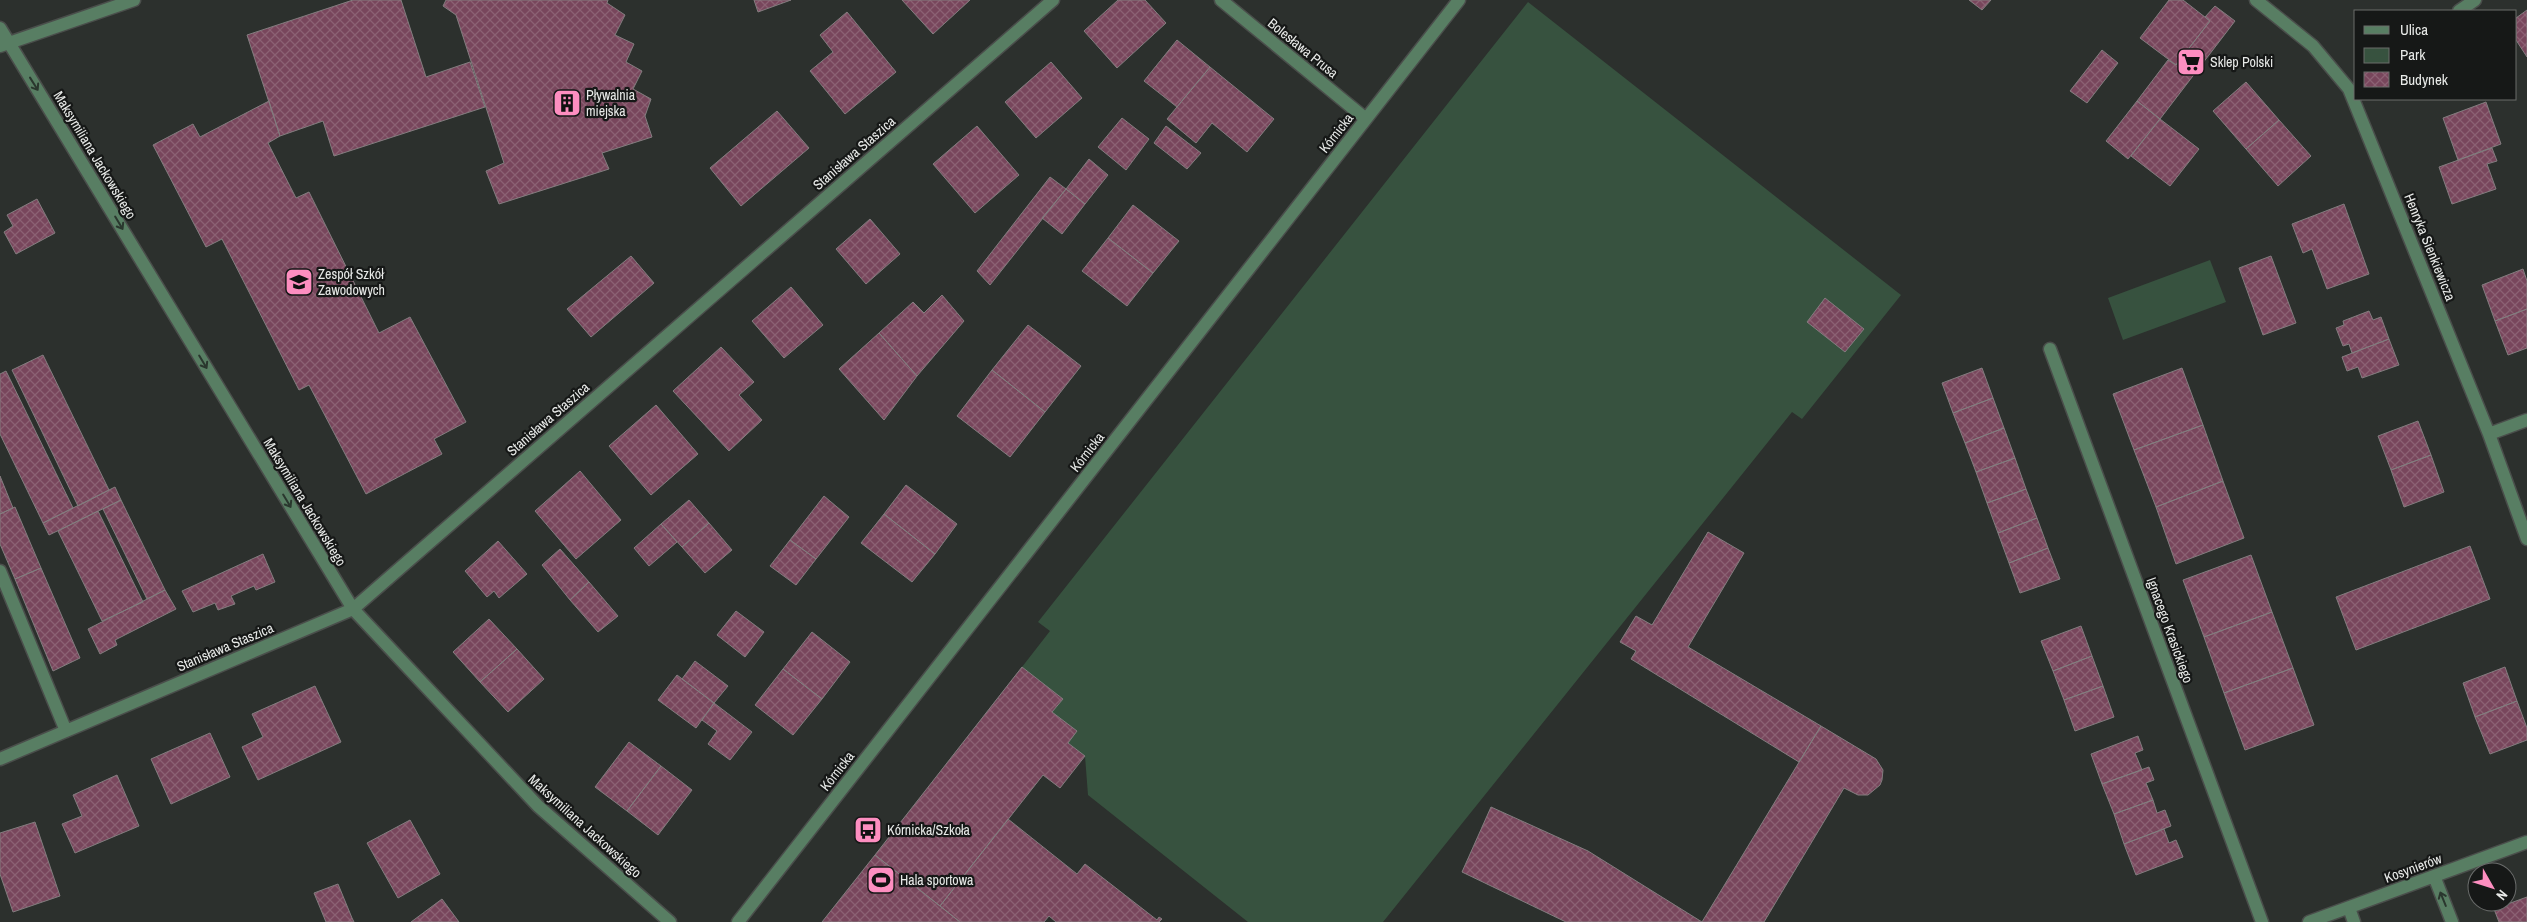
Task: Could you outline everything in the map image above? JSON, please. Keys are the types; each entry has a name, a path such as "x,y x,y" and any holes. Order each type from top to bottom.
{"street":[{"path":"4,45 134,0"},
{"name":"Stanisława Staszica","path":"0,759 353,609 1053,0"},
{"name":"Bolesława Prusa","path":"1221,0 1366,118"},
{"name":"Kórnicka","path":"738,922 1459,0"},
{"name":"Henryka Sienkiewicza","path":"2256,0 2313,46 2353,86"},
{"path":"2460,10 2475,0"},
{"name":"Maksymiliana Jackowskiego","path":"0,28 4,45 353,609 538,806 670,922"},
{"name":"Henryka Sienkiewicza","path":"2358,100 2489,434 2527,539"},
{"name":"Ignacego Krasickiego","path":"2050,349 2262,922"},
{"path":"2489,434 2527,420"},
{"path":"0,571 66,731"},
{"name":"Kosynierów","path":"2309,922 2527,842"},
{"path":"2434,876 2452,922"},
{"path":"2349,908 2354,922"}],"green space":[{"path":"1528,2 1901,295 1802,419 1792,412 1383,922 1248,922 1088,795 1085,756 1068,743 1076,731 1052,712 1063,699 1022,667 1050,631 1038,622"},
{"path":"2210,260 2226,302 2123,340 2108,298"}],"building":[{"path":"353,0 401,0 426,77 470,62 485,107 334,156 323,121 280,136 247,35"},
{"name":"Pływalnia miejska","path":"446,0 608,0 607,3 625,15 615,35 634,44 626,62 642,71 633,89 651,99 645,116 652,137 602,153 609,169 499,204 486,171 504,163 456,15 443,6"},
{"path":"754,0 791,0 758,12"},
{"path":"902,0 970,0 933,34"},
{"path":"1118,0 1145,0 1166,23 1117,68 1084,31"},
{"path":"1969,0 1991,0 1982,10"},
{"path":"2169,0 2183,0 2210,21 2176,65 2140,38"},
{"name":"Sklep Polski","path":"2215,6 2235,21 2160,119 2137,101 2168,60 2176,65 2210,21 2205,17"},
{"path":"2527,10 2527,57 2517,42 2517,17"},
{"path":"847,12 896,72 845,114 810,71 833,52 820,35"},
{"path":"1177,40 1210,67 1177,107 1144,81"},
{"path":"2102,50 2118,63 2087,103 2070,91"},
{"path":"1051,62 1082,98 1036,138 1005,102"},
{"path":"1210,67 1274,119 1247,152 1212,123 1196,143 1167,119"},
{"path":"2246,82 2279,120 2246,149 2213,111"},
{"name":"Zespół Szkół Zawodowych","path":"269,101 280,136 268,143 296,198 309,192 379,333 410,317 466,422 434,439 442,454 366,494 309,385 299,390 222,239 206,247 153,145 193,124 200,137"},
{"path":"2137,101 2160,119 2128,159 2106,141"},
{"path":"2486,102 2501,144 2458,160 2443,118"},
{"path":"777,111 809,148 741,206 710,168"},
{"path":"1122,118 1149,139 1126,170 1098,147"},
{"path":"2160,119 2199,149 2170,186 2131,156"},
{"path":"2279,120 2311,156 2278,186 2246,149"},
{"path":"977,126 1019,175 975,213 933,164"},
{"path":"1166,126 1201,153 1187,169 1154,143"},
{"path":"2492,148 2497,161 2487,164 2496,189 2452,204 2439,167"},
{"path":"1089,159 1108,175 1085,204 1066,189"},
{"path":"1050,177 1066,189 990,285 977,271"},
{"path":"1066,189 1085,204 1062,234 1042,218"},
{"path":"37,199 55,233 16,254 4,232 13,226 7,215"},
{"path":"2344,204 2369,274 2327,289 2312,249 2303,253 2292,224"},
{"path":"1133,205 1179,241 1153,273 1108,238"},
{"path":"870,219 900,254 866,284 836,249"},
{"path":"1108,238 1153,273 1127,306 1082,271"},
{"path":"631,256 654,283 591,337 567,309"},
{"path":"2271,256 2296,323 2263,335 2239,268"},
{"path":"2523,269 2527,281 2527,309 2495,321 2482,285"},
{"path":"791,287 823,325 784,358 752,321"},
{"path":"942,295 964,321 917,376 879,333 913,302 924,313"},
{"path":"1825,298 1864,329 1845,352 1807,322"},
{"path":"2527,309 2527,348 2508,355 2495,321"},
{"path":"2369,311 2373,320 2381,317 2389,339 2352,353 2349,344 2343,346 2336,328 2344,325 2343,321"},
{"path":"1028,325 1081,366 1045,412 992,370"},
{"path":"879,333 917,376 884,420 839,369"},
{"path":"2389,339 2399,365 2362,378 2358,367 2347,371 2342,357"},
{"path":"721,347 754,382 739,395 762,420 729,451 673,391"},
{"path":"43,355 109,490 78,506 12,370"},
{"path":"1982,368 1993,398 1953,413 1942,383"},
{"path":"2182,368 2203,425 2134,450 2113,394"},
{"path":"992,370 1045,412 1010,457 957,416"},
{"path":"6,371 73,508 43,523 0,434 0,374"},
{"path":"1993,398 2004,428 1965,443 1953,413"},
{"path":"656,405 698,454 651,495 609,446"},
{"path":"2418,421 2431,455 2391,470 2378,436"},
{"path":"2203,425 2223,481 2156,507 2134,450"},
{"path":"2004,428 2015,458 1976,472 1965,443"},
{"path":"2431,455 2444,492 2404,507 2391,470"},
{"path":"2015,458 2026,489 1987,503 1976,472"},
{"path":"580,471 621,520 576,559 535,511"},
{"path":"0,476 13,508 0,514"},
{"path":"2223,481 2244,538 2176,564 2156,507"},
{"path":"906,485 957,524 935,554 884,514"},
{"path":"115,487 121,500 49,535 43,523"},
{"path":"2026,489 2037,518 1998,533 1987,503"},
{"path":"824,496 849,517 816,559 790,540"},
{"path":"121,500 165,590 147,599 103,509"},
{"path":"689,500 709,523 682,547 661,524"},
{"path":"15,507 41,568 15,579 0,544 0,514"},
{"path":"98,511 143,602 102,621 58,531"},
{"path":"884,514 935,554 912,582 861,543"},
{"path":"2037,518 2048,548 2009,563 1998,533"},
{"path":"709,523 732,550 705,573 682,547"},
{"path":"661,524 677,542 649,566 634,548"},
{"path":"1708,532 1744,553 1688,647 1821,726 1799,762 1631,659 1636,651 1620,642 1636,616 1652,625"},
{"path":"790,540 816,559 796,585 770,566"},
{"path":"498,541 527,574 499,598 494,591 487,597 465,571"},
{"path":"2470,546 2490,599 2356,650 2336,597"},
{"path":"2048,548 2060,579 2020,593 2009,563"},
{"path":"560,549 589,582 570,600 542,565"},
{"path":"263,554 275,582 256,590 254,586 231,596 235,604 218,610 215,603 193,612 182,591"},
{"path":"2251,555 2272,612 2204,637 2183,580"},
{"path":"41,568 80,658 53,671 15,579"},
{"path":"589,582 618,616 598,632 570,600"},
{"path":"165,590 176,609 115,640 117,645 100,654 88,629"},
{"path":"736,611 764,632 745,657 717,635"},
{"path":"2272,612 2293,668 2224,693 2204,637"},
{"path":"489,619 517,649 480,682 453,652"},
{"path":"2081,626 2092,656 2053,671 2041,641"},
{"path":"812,632 850,662 822,699 783,669"},
{"path":"517,649 544,679 508,712 480,682"},
{"path":"2092,656 2103,686 2064,700 2053,671"},
{"path":"695,661 728,686 714,703 682,679"},
{"path":"1022,667 1063,699 1052,712 1077,731 1068,743 1085,756 1060,788 1043,775 940,906 875,855"},
{"path":"2505,667 2517,701 2475,717 2463,683"},
{"path":"2293,668 2314,725 2245,750 2224,693"},
{"path":"783,669 822,699 793,735 755,705"},
{"path":"677,675 714,703 696,728 658,700"},
{"path":"315,686 341,742 258,780 242,747 263,737 252,714"},
{"path":"2103,686 2114,717 2075,731 2064,700"},
{"path":"2517,701 2527,728 2527,740 2490,754 2475,717"},
{"path":"714,703 752,732 730,760 708,744 717,731 702,720"},
{"path":"1821,726 1876,759 1883,770 1880,785 1868,795 1858,795 1844,788 1764,922 1702,922"},
{"path":"210,733 230,777 171,804 151,759"},
{"path":"2138,736 2143,750 2135,753 2142,770 2102,784 2091,754"},
{"path":"629,742 661,766 627,811 595,787"},
{"path":"661,766 692,790 658,835 627,811"},
{"path":"2149,767 2154,780 2146,783 2153,800 2114,814 2102,784"},
{"path":"117,775 139,826 75,853 62,824 82,816 73,795"},
{"path":"2153,800 2157,813 2165,810 2171,826 2124,844 2114,814"},
{"path":"1491,807 1588,851 1702,922 1566,922 1462,872"},
{"path":"1008,819 1077,874 1085,864 1157,920 1159,917 1162,919 1159,922 1056,922 1049,916 1044,922 960,922 940,906"},
{"path":"410,820 440,874 398,898 367,843"},
{"path":"35,822 60,896 13,912 0,874 0,833"},
{"path":"2164,829 2169,843 2176,840 2183,857 2136,875 2124,844"},
{"name":"Hala sportowa","path":"875,855 940,906 960,922 822,922"},
{"path":"338,884 354,922 326,922 314,893"},
{"path":"2527,897 2527,922 2499,922 2495,912 2517,912 2517,901"},
{"path":"442,899 459,922 411,922"}],"place":[{"name":"Sklep Polski","path":"2191,62"},
{"name":"Pływalnia miejska","path":"567,103"},
{"name":"Zespół Szkół Zawodowych","path":"299,282"},
{"name":"Kórnicka/Szkoła","path":"868,830"},
{"name":"Hala sportowa","path":"881,880"}]}
